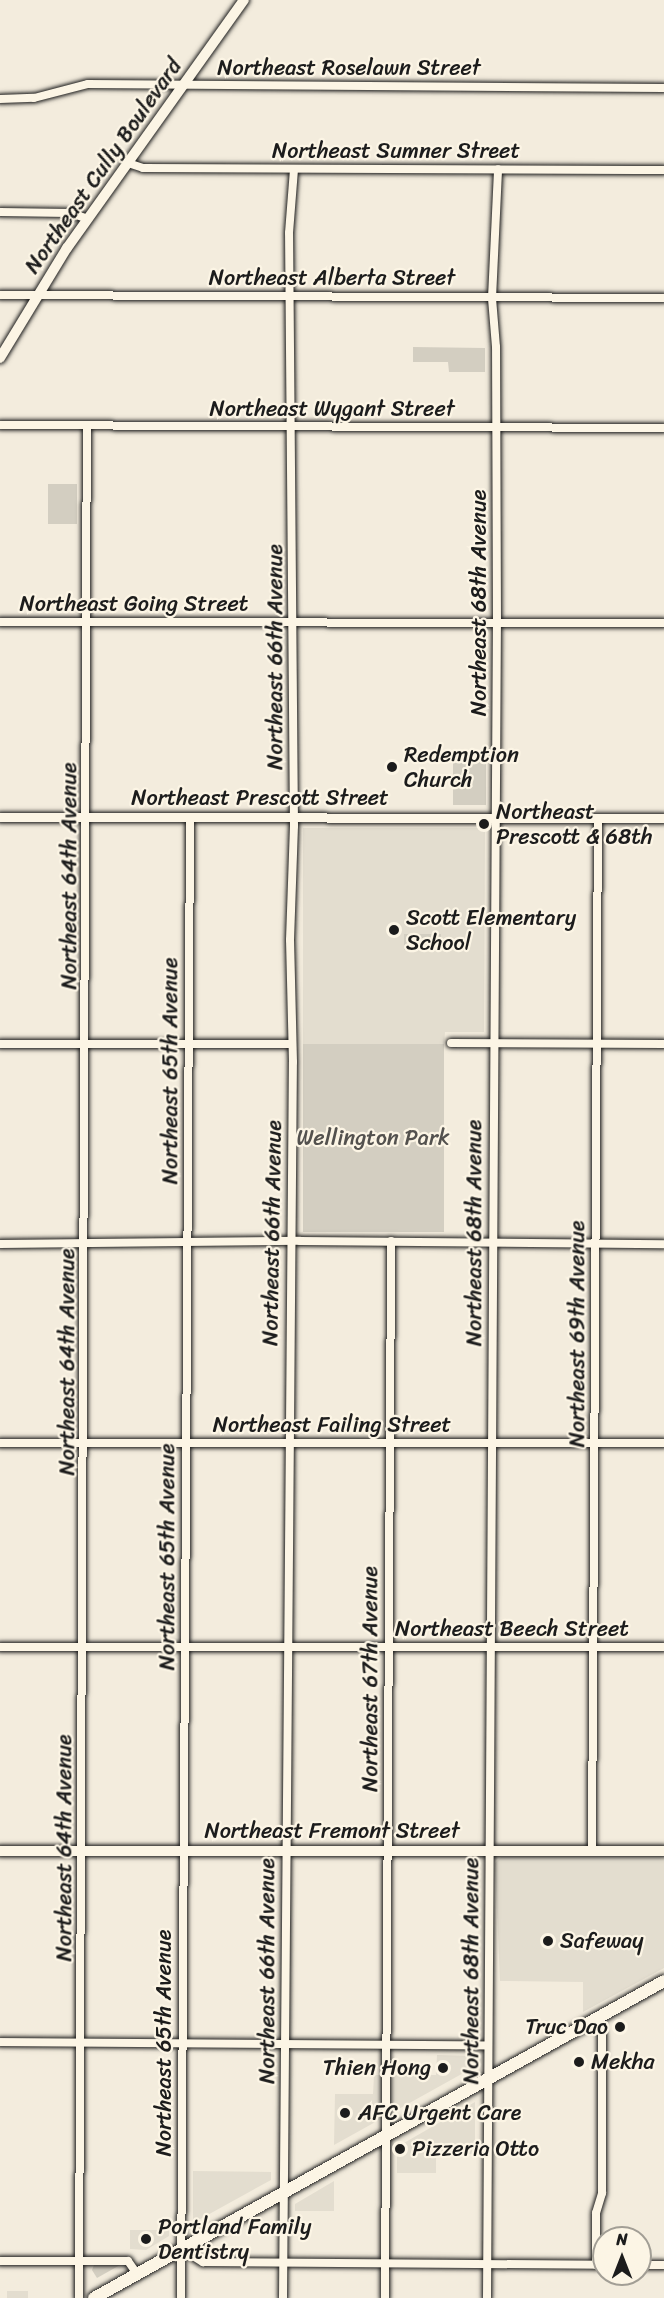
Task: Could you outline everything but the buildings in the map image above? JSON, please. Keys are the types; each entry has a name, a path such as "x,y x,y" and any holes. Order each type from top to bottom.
{"main road":[{"name":"Northeast Cully Boulevard","path":"0,358 88,219 244,0"},
{"name":"Northeast Fremont Street","path":"0,1851 664,1851"},
{"path":"93,2298 664,1981"}],"street":[{"name":"Northeast Roselawn Street","path":"0,99 34,98 78,84 664,88"},
{"name":"Northeast Sumner Street","path":"128,163 143,168 664,171"},
{"name":"Northeast 66th Avenue","path":"283,2298 293,817 294,427 290,295 294,169"},
{"name":"Northeast 68th Avenue","path":"487,2298 497,623 496,426 492,298 498,169"},
{"path":"0,212 70,213 88,219"},
{"name":"Northeast Alberta Street","path":"0,295 664,298"},
{"name":"Northeast Wygant Street","path":"0,425 664,428"},
{"name":"Northeast 64th Avenue","path":"79,2298 88,817 85,621 87,426"},
{"name":"Northeast Going Street","path":"0,622 664,623"},
{"name":"Northeast Prescott Street","path":"0,816 664,818"},
{"name":"Northeast 65th Avenue","path":"181,2298 190,817"},
{"name":"Northeast 69th Avenue","path":"592,1851 598,818"},
{"path":"451,1042 664,1044"},
{"path":"0,1044 291,1044"},
{"path":"0,1244 391,1241 492,1244 664,1244"},
{"name":"Northeast 67th Avenue","path":"385,2298 391,1241"},
{"name":"Northeast Failing Street","path":"0,1443 664,1443"},
{"name":"Northeast Beech Street","path":"0,1647 664,1647"},
{"path":"597,2226 596,2213 602,2193 602,2035 598,2018"},
{"path":"0,2042 488,2044"},
{"path":"182,2249 203,2262 592,2265"},
{"path":"0,2261 128,2261 137,2274"}],"shaded area":[{"name":"Scott Elementary School","path":"303,828 485,828 484,1032 445,1032 444,1044 303,1044"},
{"path":"501,1857 664,1858 664,1968 583,2012 583,1982 500,1981 495,1863"},
{"path":"437,2055 476,2056 476,2066 334,2145 335,2094 373,2094 374,2075 436,2075"},
{"path":"475,2102 475,2154 436,2154 436,2173 397,2173 397,2147"},
{"path":"193,2171 271,2172 271,2180 193,2223"},
{"path":"334,2181 334,2211 295,2211 295,2204"},
{"path":"130,2230 169,2230 169,2236 146,2250 130,2249"},
{"path":"7,2291 28,2291 28,2298 7,2298"}],"green space":[{"path":"413,347 485,348 485,372 449,372 448,362 413,362"},
{"path":"48,484 77,484 77,524 48,524"},
{"path":"453,755 486,755 486,805 453,805"},
{"path":"404,934 441,934 441,950 404,950"},
{"name":"Wellington Park","path":"303,1044 444,1044 444,1232 303,1232"},
{"path":"120,2264 97,2278 92,2270 94,2265"}],"place":[{"name":"Redemption Church","path":"392,767"},
{"name":"Northeast Prescott & 68th","path":"484,824"},
{"name":"Scott Elementary School","path":"394,930"},
{"name":"Safeway","path":"548,1941"},
{"name":"Truc Dao","path":"620,2027"},
{"name":"Mekha","path":"579,2062"},
{"name":"Thien Hong","path":"443,2068"},
{"name":"AFC Urgent Care","path":"345,2113"},
{"name":"Pizzeria Otto","path":"400,2149"},
{"name":"Portland Family Dentistry","path":"146,2239"}]}
